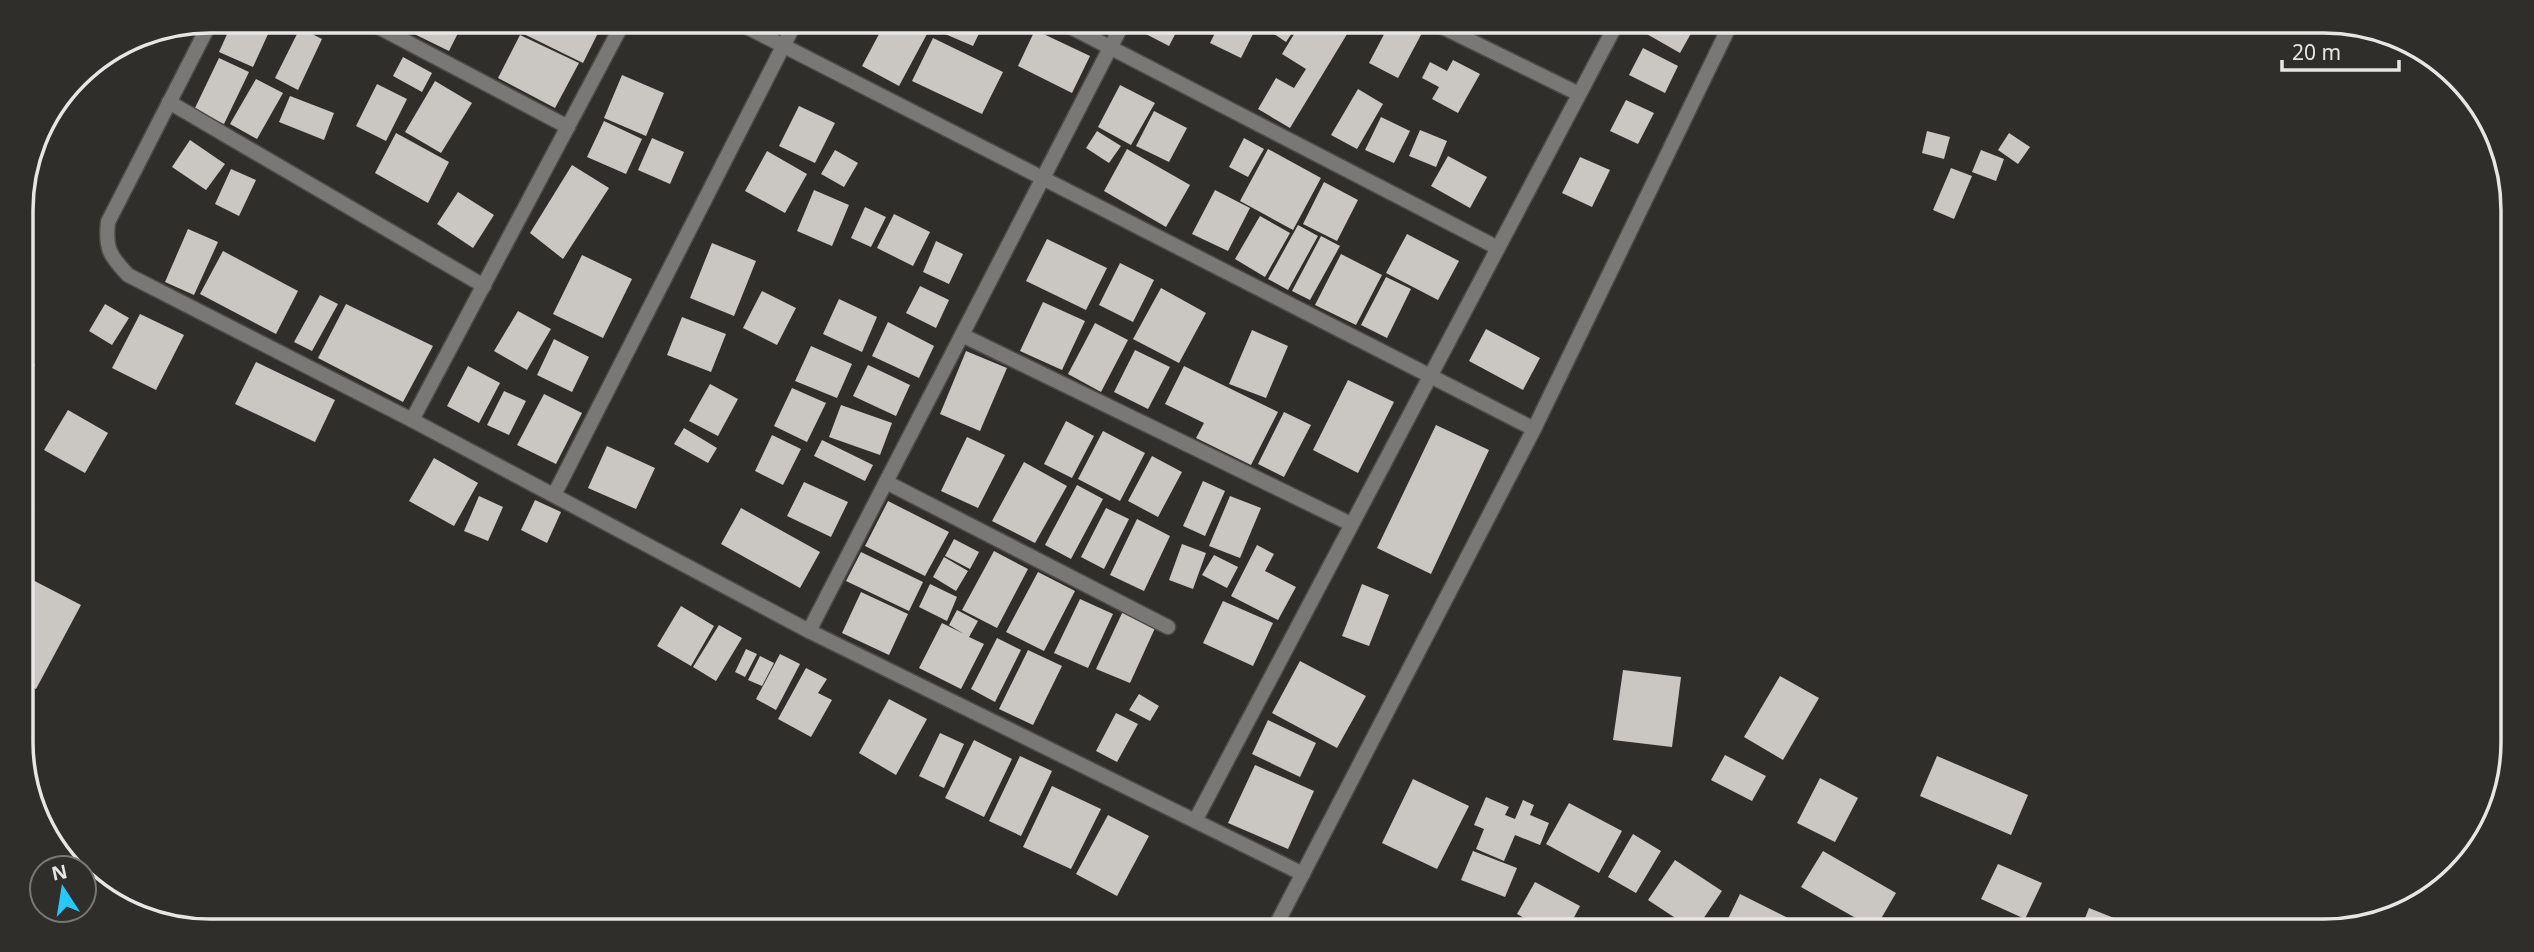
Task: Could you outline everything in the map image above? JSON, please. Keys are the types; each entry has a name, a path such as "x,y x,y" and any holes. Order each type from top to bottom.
{"street":[{"path":"1455,33 1579,94"},
{"path":"1195,821 1611,33"},
{"path":"1280,918 1534,429 1726,33"},
{"path":"204,34 108,222 106,241 112,258 128,275 412,419 809,631 1303,874"},
{"path":"391,34 568,127"},
{"path":"412,419 617,34"},
{"path":"759,34 1534,429"},
{"path":"554,495 789,34"},
{"path":"1083,34 1498,248"},
{"path":"809,631 1117,34"},
{"path":"169,102 484,286"},
{"path":"962,335 1352,524"},
{"path":"886,482 1168,627"}],"building":[{"path":"1273,33 1292,33 1286,42"},
{"path":"1294,33 1347,33 1290,128 1258,109 1276,78 1294,88 1306,69 1282,54"},
{"path":"1384,33 1422,33 1398,78 1369,63"},
{"path":"1646,33 1691,33 1680,53"},
{"path":"227,34 268,34 253,67 219,52"},
{"path":"297,34 312,34 322,39 298,90 275,78"},
{"path":"414,34 458,34 449,51"},
{"path":"523,34 598,34 583,63"},
{"path":"879,34 927,34 899,86 862,66"},
{"path":"944,34 979,34 973,46"},
{"path":"1033,34 1043,34 1090,56 1072,93 1018,66"},
{"path":"1145,34 1175,34 1169,46"},
{"path":"1215,34 1253,34 1241,58 1210,43"},
{"path":"520,35 579,63 555,108 498,78"},
{"path":"933,38 1003,72 982,114 912,81"},
{"path":"1643,48 1678,66 1665,93 1629,75"},
{"path":"403,57 432,73 422,92 393,76"},
{"path":"219,58 249,72 224,124 194,110"},
{"path":"1453,60 1480,74 1458,113 1432,99 1439,87 1422,78 1430,62 1447,71"},
{"path":"622,75 664,93 646,136 604,118"},
{"path":"256,79 283,93 257,139 230,124"},
{"path":"435,81 472,103 441,153 405,132"},
{"path":"377,84 407,99 386,141 356,126"},
{"path":"1120,85 1155,103 1131,145 1098,127"},
{"path":"1358,89 1383,104 1357,149 1331,135"},
{"path":"290,96 334,113 324,140 279,122"},
{"path":"1626,100 1654,113 1638,144 1610,131"},
{"path":"799,106 835,123 815,163 779,146"},
{"path":"1154,111 1187,128 1169,162 1136,146"},
{"path":"1381,117 1410,131 1394,163 1365,150"},
{"path":"604,121 642,139 626,174 587,157"},
{"path":"1420,130 1447,141 1436,167 1409,156"},
{"path":"1097,131 1121,146 1109,163 1086,148"},
{"path":"1927,131 1950,137 1944,159 1922,153"},
{"path":"396,133 449,162 428,203 375,173"},
{"path":"2009,133 2030,147 2018,164 1998,150"},
{"path":"652,138 684,152 670,184 638,170"},
{"path":"1244,138 1264,149 1248,177 1229,167"},
{"path":"190,140 225,164 206,190 172,167"},
{"path":"1127,149 1190,185 1166,227 1104,191"},
{"path":"1268,149 1321,178 1293,230 1240,201"},
{"path":"835,150 858,163 844,187 821,174"},
{"path":"1981,150 2004,159 1996,181 1972,172"},
{"path":"767,151 807,174 785,213 745,191"},
{"path":"1448,156 1487,177 1470,208 1431,186"},
{"path":"1580,157 1610,170 1592,207 1562,193"},
{"path":"572,165 609,188 563,259 530,233"},
{"path":"1951,168 1972,176 1954,219 1933,210"},
{"path":"231,169 256,180 239,216 215,204"},
{"path":"1324,182 1358,200 1337,241 1303,224"},
{"path":"814,190 849,205 832,246 797,231"},
{"path":"1215,190 1250,208 1228,251 1192,234"},
{"path":"458,192 494,215 473,248 437,224"},
{"path":"865,207 886,217 871,247 851,238"},
{"path":"894,214 930,232 913,266 877,248"},
{"path":"1260,216 1290,233 1265,277 1235,259"},
{"path":"1298,225 1318,236 1288,290 1268,279"},
{"path":"188,229 218,242 194,295 165,282"},
{"path":"1407,234 1459,261 1438,300 1386,273"},
{"path":"1321,236 1340,246 1310,300 1292,291"},
{"path":"1047,239 1107,268 1086,310 1026,281"},
{"path":"936,241 963,254 949,284 923,272"},
{"path":"712,243 756,261 734,316 690,298"},
{"path":"223,251 298,291 276,334 200,294"},
{"path":"1341,254 1382,275 1356,325 1315,305"},
{"path":"582,255 632,279 603,338 553,314"},
{"path":"1120,263 1154,280 1133,322 1099,305"},
{"path":"1386,277 1411,289 1387,338 1361,325"},
{"path":"920,286 949,300 936,328 906,313"},
{"path":"1161,288 1206,313 1179,363 1133,339"},
{"path":"762,291 796,308 777,345 743,328"},
{"path":"320,295 338,304 312,351 294,342"},
{"path":"839,299 877,317 862,352 823,334"},
{"path":"1043,302 1085,321 1062,370 1020,351"},
{"path":"105,304 129,318 112,345 89,331"},
{"path":"346,304 433,346 403,402 318,358"},
{"path":"518,311 551,329 527,370 494,351"},
{"path":"140,314 184,335 156,390 112,368"},
{"path":"682,317 726,334 711,372 667,355"},
{"path":"888,322 934,346 919,378 872,356"},
{"path":"1095,323 1128,340 1101,392 1068,374"},
{"path":"1486,329 1540,358 1523,390 1469,361"},
{"path":"1252,330 1288,346 1266,398 1229,384"},
{"path":"554,339 589,357 572,392 537,375"},
{"path":"811,346 852,364 837,398 795,381"},
{"path":"1135,350 1170,367 1148,409 1114,392"},
{"path":"966,351 1007,368 980,431 940,414"},
{"path":"256,362 335,400 315,442 235,404"},
{"path":"868,365 910,385 896,416 853,396"},
{"path":"468,366 500,383 479,423 447,406"},
{"path":"1184,366 1278,412 1251,465 1196,438 1204,423 1165,404"},
{"path":"1348,380 1394,402 1358,473 1313,450"},
{"path":"710,384 738,399 718,436 689,421"},
{"path":"792,388 826,403 807,442 774,426"},
{"path":"504,391 526,401 509,435 487,425"},
{"path":"544,394 582,413 556,464 517,445"},
{"path":"841,405 892,423 880,455 829,437"},
{"path":"68,410 108,433 85,473 44,450"},
{"path":"1284,412 1311,425 1284,477 1258,464"},
{"path":"1066,421 1094,436 1072,478 1044,464"},
{"path":"1436,425 1489,450 1431,574 1377,548"},
{"path":"684,428 717,448 708,463 674,444"},
{"path":"1103,431 1145,453 1120,501 1078,479"},
{"path":"772,435 801,449 783,485 755,471"},
{"path":"967,437 1005,455 978,508 941,491"},
{"path":"822,440 873,465 865,481 814,456"},
{"path":"607,446 655,468 636,509 588,488"},
{"path":"1152,456 1182,472 1158,517 1128,501"},
{"path":"434,458 478,483 454,526 409,501"},
{"path":"1024,462 1067,486 1035,543 992,521"},
{"path":"1203,481 1225,491 1205,536 1183,526"},
{"path":"804,482 848,502 831,537 787,516"},
{"path":"1077,485 1103,499 1071,559 1045,545"},
{"path":"479,496 503,507 488,541 464,531"},
{"path":"1230,496 1261,508 1240,558 1209,546"},
{"path":"535,500 561,512 547,543 521,530"},
{"path":"888,501 949,532 925,576 865,546"},
{"path":"741,508 820,552 800,588 721,544"},
{"path":"1106,508 1129,519 1104,569 1081,557"},
{"path":"1137,519 1170,536 1144,591 1110,575"},
{"path":"954,539 979,552 970,569 945,556"},
{"path":"1182,544 1206,553 1193,589 1169,580"},
{"path":"1257,545 1274,554 1265,571 1296,587 1278,620 1231,596"},
{"path":"994,551 1028,569 997,628 962,610"},
{"path":"861,552 923,582 909,611 846,581"},
{"path":"1214,555 1238,567 1227,588 1202,575"},
{"path":"944,557 968,571 956,591 933,577"},
{"path":"1038,572 1075,591 1044,651 1006,632"},
{"path":"33,580 81,605 36,689 33,688"},
{"path":"930,584 957,597 947,621 919,607"},
{"path":"1362,584 1389,595 1369,646 1342,636"},
{"path":"861,592 908,614 889,655 842,633"},
{"path":"1080,599 1113,614 1088,668 1054,653"},
{"path":"1223,601 1273,623 1253,666 1203,643"},
{"path":"681,606 714,626 691,666 657,646"},
{"path":"957,610 978,621 969,637 984,644 961,689 919,668 942,623 964,634 949,625"},
{"path":"1123,611 1156,626 1130,683 1096,669"},
{"path":"719,625 742,638 716,681 693,667"},
{"path":"997,638 1021,650 995,702 971,689"},
{"path":"746,649 757,654 745,677 735,672"},
{"path":"1028,650 1062,666 1033,725 999,709"},
{"path":"780,654 800,664 776,710 756,699"},
{"path":"760,656 774,663 762,686 748,680"},
{"path":"1300,661 1366,696 1337,748 1272,713"},
{"path":"806,668 827,679 818,693 832,700 811,737 778,719"},
{"path":"1623,670 1681,677 1672,747 1613,740"},
{"path":"1780,676 1819,698 1783,760 1744,737"},
{"path":"1139,694 1159,706 1150,721 1129,710"},
{"path":"889,699 927,719 896,775 859,753"},
{"path":"1116,713 1138,724 1117,762 1096,751"},
{"path":"1268,720 1316,743 1300,777 1252,754"},
{"path":"940,733 964,744 944,788 919,776"},
{"path":"974,740 1012,759 984,817 945,798"},
{"path":"1725,755 1766,776 1752,801 1711,780"},
{"path":"1020,756 1052,771 1021,836 989,821"},
{"path":"1937,756 2028,795 2011,835 1920,796"},
{"path":"1255,765 1314,791 1288,849 1228,823"},
{"path":"1820,778 1858,798 1835,842 1797,823"},
{"path":"1413,779 1469,806 1437,869 1382,843"},
{"path":"1052,786 1101,809 1071,869 1023,847"},
{"path":"1486,797 1509,807 1505,815 1515,819 1523,800 1534,805 1530,815 1549,823 1540,845 1515,835 1504,861 1476,849 1484,829 1474,825"},
{"path":"1569,803 1622,831 1599,873 1546,844"},
{"path":"1108,815 1149,836 1117,896 1076,874"},
{"path":"1633,834 1661,851 1636,893 1608,877"},
{"path":"1473,851 1517,868 1505,897 1461,880"},
{"path":"1823,851 1896,893 1881,918 1856,918 1801,887"},
{"path":"1675,860 1722,891 1704,918 1676,918 1648,900"},
{"path":"1998,864 2042,883 2025,918 1981,899"},
{"path":"1535,882 1580,906 1574,918 1525,918 1517,914"},
{"path":"1740,894 1788,918 1788,918 1728,918"},
{"path":"2089,908 2114,918 2085,918"}]}
